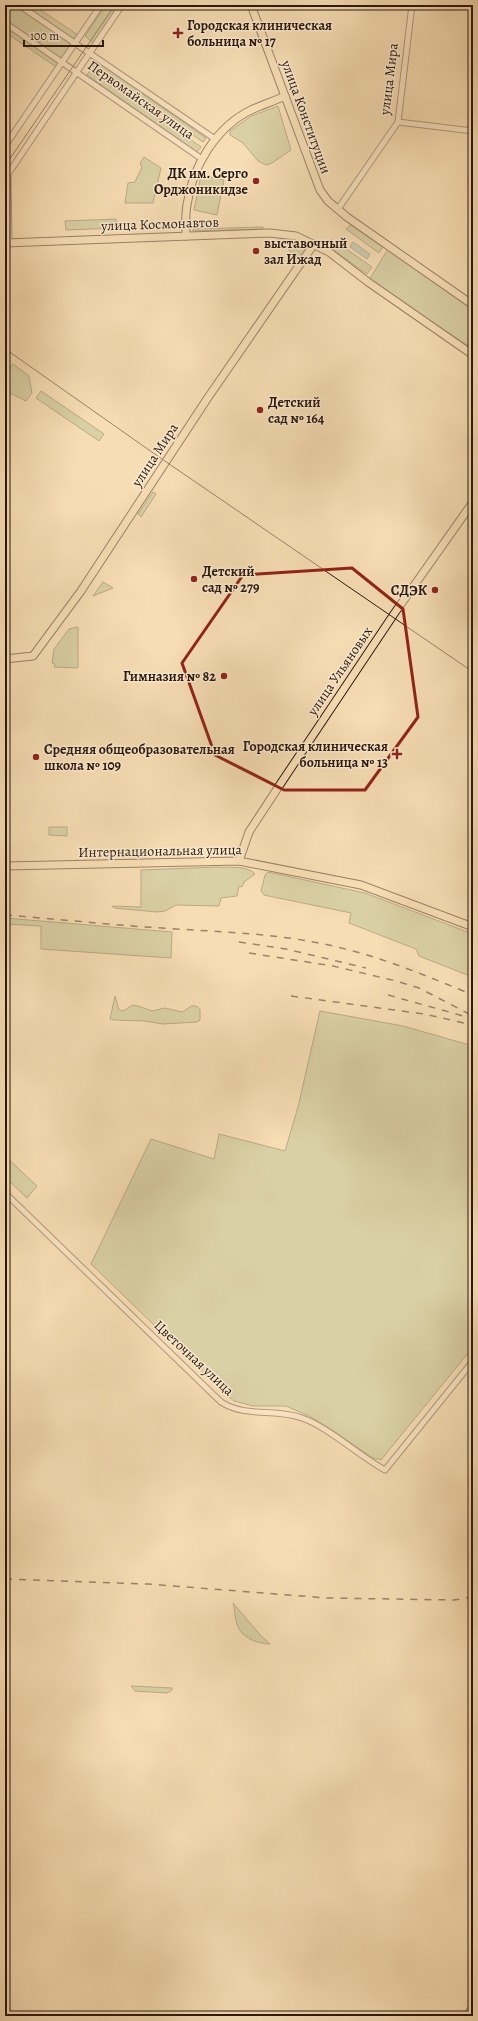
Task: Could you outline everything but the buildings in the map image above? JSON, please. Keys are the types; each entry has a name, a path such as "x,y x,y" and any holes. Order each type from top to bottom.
{"main road":[{"name":"улица Конституции","path":"251,5 320,190 338,209"},
{"path":"186,236 186,205 202,159 227,126 250,111 285,96"},
{"path":"338,209 473,305"},
{"name":"улица Космонавтов","path":"7,243 284,233 301,237 314,244"},
{"path":"314,244 329,252 368,282 473,355"},
{"name":"улица Мира","path":"5,659 33,656 80,591 207,399 314,244"},
{"name":"улица Ульяновых","path":"239,861 249,832 394,614 473,502"},
{"name":"Интернациональная улица","path":"5,866 239,861 361,885 473,927"},
{"path":"467,2016 473,2006"}],"street":[{"name":"Первомайская улица","path":"19,5 216,140"},
{"path":"5,146 101,5"},
{"path":"7,243 8,174 76,71 122,5"},
{"name":"улица Мира","path":"338,209 398,122 412,5"},
{"name":"Первомайская улица","path":"5,23 202,159"},
{"path":"398,122 473,131"},
{"name":"Цветочная улица","path":"5,1193 221,1402 239,1410 292,1415 304,1419 385,1470 473,1361"}],"highlighted area":[{"path":"352,568 403,609 418,717 365,790 284,790 215,755 182,663 243,575"}],"green space":[{"path":"5,5 33,5 78,35 56,67 5,32"},
{"path":"106,5 119,5 93,43 85,36"},
{"path":"96,61 206,138 203,142 93,66"},
{"path":"90,70 201,147 197,152 87,75"},
{"path":"278,106 291,150 272,163 266,165 258,161 243,143 230,135 230,131 251,116"},
{"path":"144,157 161,168 153,203 125,203 128,183 135,182 142,167 140,163"},
{"path":"201,175 224,180 217,215 194,210"},
{"path":"116,219 117,228 66,230 65,221"},
{"path":"351,225 383,247 379,253 346,229"},
{"path":"263,227 263,229 193,231 193,229"},
{"path":"284,237 310,244 304,254 298,258 278,240"},
{"path":"332,239 372,267 367,274 326,245"},
{"path":"388,249 473,308 473,349 369,280"},
{"path":"13,364 29,376 32,393 26,401 8,392 9,385 5,382 5,374"},
{"path":"41,391 104,434 99,441 36,398"},
{"path":"153,492 156,494 141,517 138,514"},
{"path":"103,582 113,588 93,596"},
{"path":"78,627 78,668 54,667 55,664 52,663 54,649 69,629"},
{"path":"49,827 67,827 67,836 49,835"},
{"path":"217,867 243,868 252,871 255,874 244,882 242,887 239,886 237,896 221,898 219,906 176,905 165,911 157,912 114,908 112,906 141,907 141,870"},
{"path":"268,872 365,893 473,934 473,972 470,976 419,956 416,949 349,923 351,913 264,895 261,891 265,875"},
{"path":"5,918 172,932 171,958 41,949 41,926 5,924"},
{"path":"115,996 119,1010 123,1011 133,1005 152,1011 165,1008 182,1012 191,1006 195,1006 200,1009 200,1020 197,1022 163,1024 145,1021 110,1019"},
{"path":"320,1011 403,1026 473,1046 473,1347 381,1460 371,1457 311,1417 286,1406 253,1406 234,1401 91,1264 151,1139 214,1159 219,1134 285,1151 298,1107"},
{"path":"5,1156 37,1186 27,1198 5,1177"},
{"path":"233,1603 261,1636 270,1644 253,1640 242,1633 237,1623"},
{"path":"131,1686 172,1688 172,1690 167,1693 135,1691"}],"water":[{"path":"353,242 370,254 367,259 350,247"}],"tram line":[{"path":"5,166 115,5"},
{"path":"5,344 11,353 159,457 473,672"}],"railway":[{"path":"5,915 290,938 351,950 387,961 473,995"},
{"path":"239,942 286,949 366,968"},
{"path":"249,953 333,966 396,981 419,988 473,1016"},
{"path":"388,995 467,1017"},
{"path":"291,996 424,1014 473,1025"},
{"path":"5,1579 148,1584 327,1598 454,1600 473,1597"}],"place":[{"name":"Городская клиническая больница № 17","path":"178,33"},
{"name":"ДК им. Серго Орджоникидзе","path":"256,181"},
{"name":"выставочный зал Ижад","path":"256,251"},
{"name":"Детский сад № 164","path":"260,410"},
{"name":"Детский сад № 279","path":"194,579"},
{"name":"СДЭК","path":"435,590"},
{"name":"Гимназия № 82","path":"224,676"},
{"name":"Городская клиническая больница № 13","path":"397,754"},
{"name":"Средняя общеобразовательная школа № 109","path":"36,757"}]}
